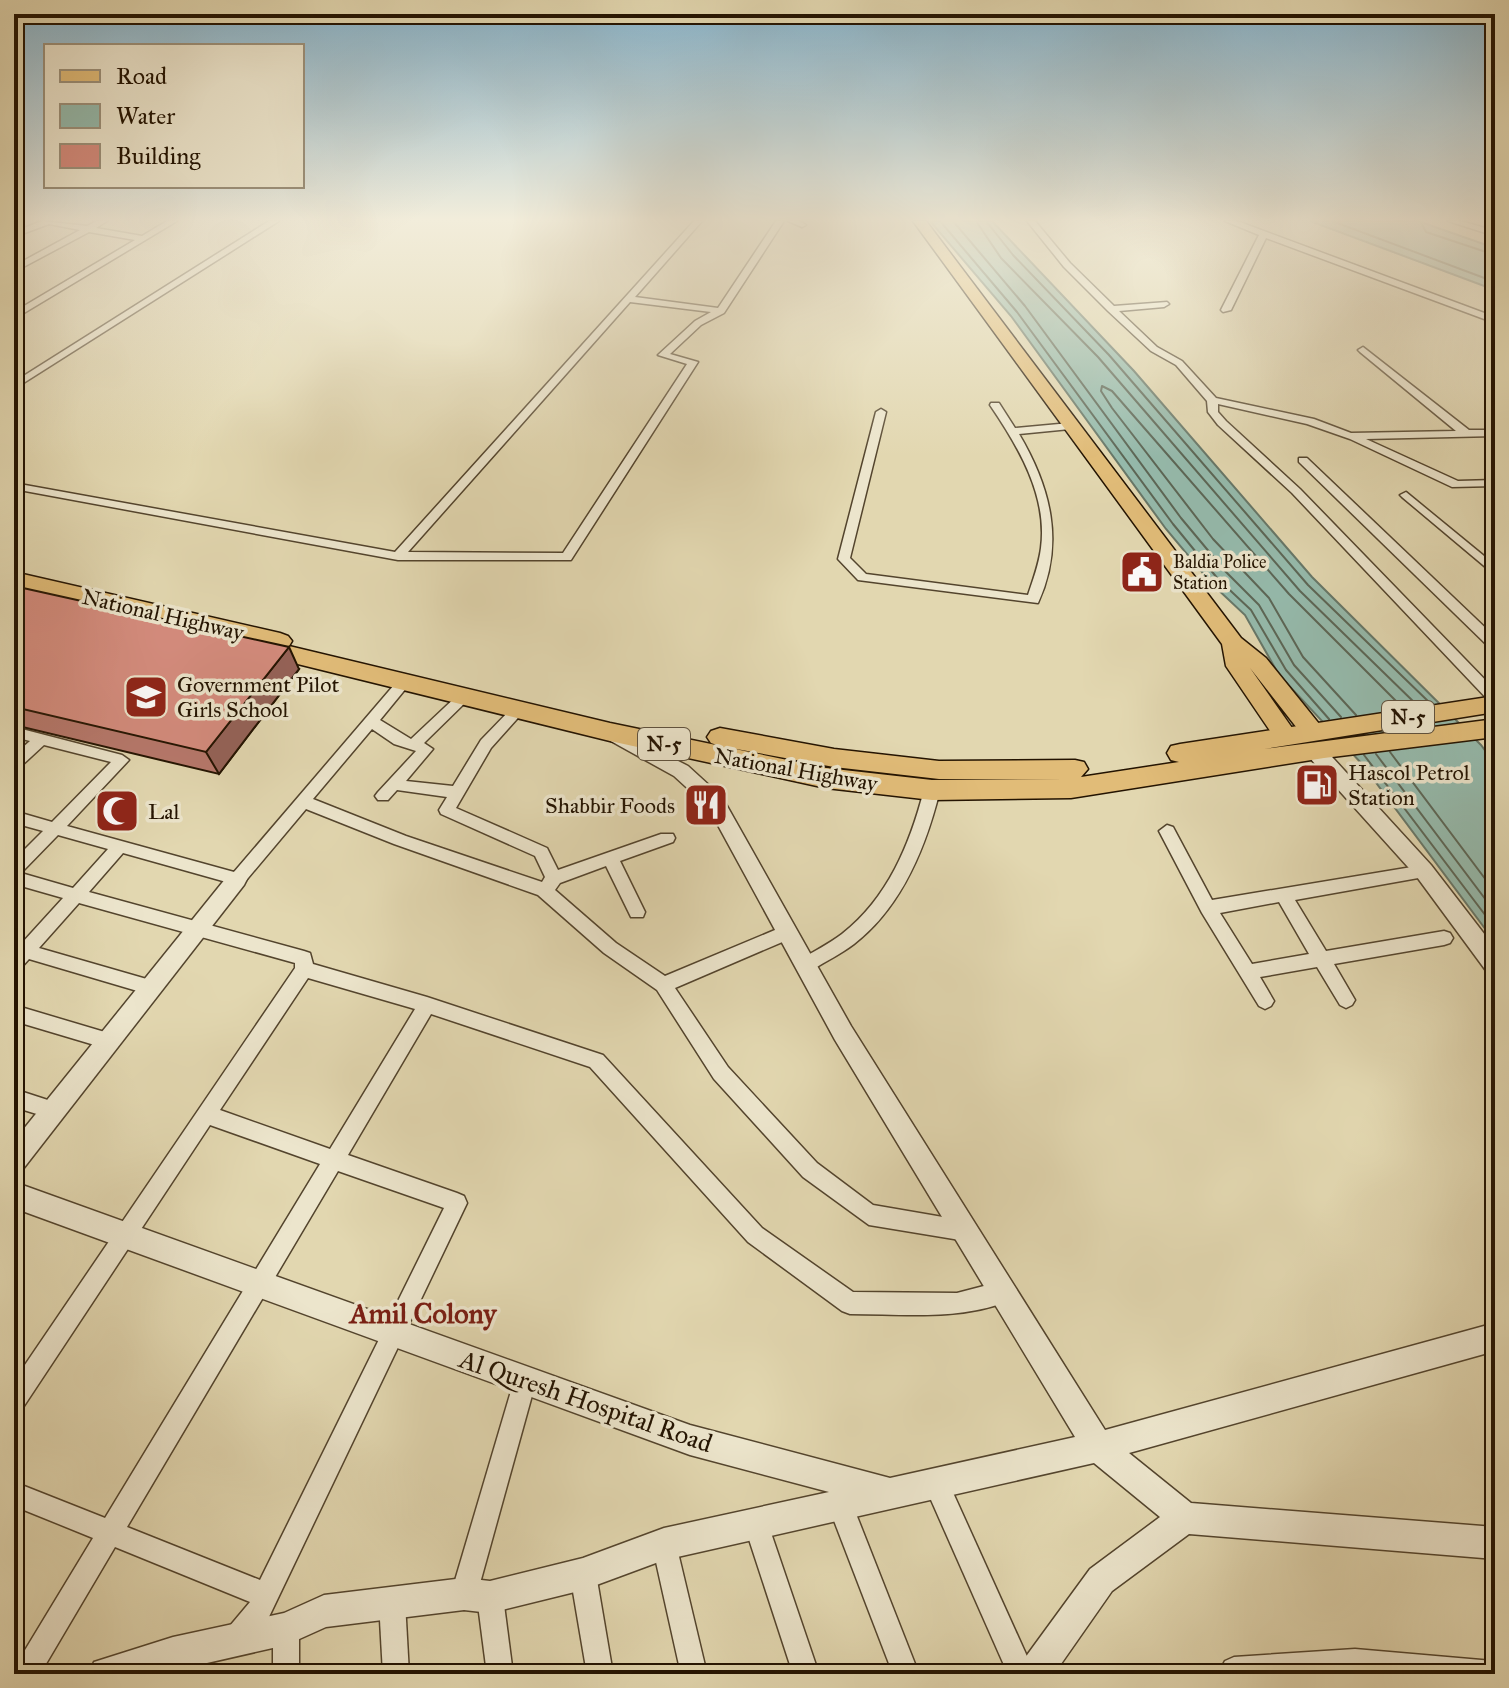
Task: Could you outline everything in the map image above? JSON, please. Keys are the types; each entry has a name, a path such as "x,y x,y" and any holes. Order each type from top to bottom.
{"highway":[{"name":"National Highway","path":"14,579 608,716 834,758 939,770 1090,777 1318,740 1495,702"},
{"name":"National Highway","path":"14,591 405,681 610,732 826,778 932,790 1026,791 1285,735 1318,740 1495,728"}],"main road":[{"path":"977,300 1233,643 1258,663 1318,740"},
{"path":"1233,643 1237,666 1285,735"}],"street":[{"path":"19,300 31,306"},
{"path":"14,316 42,300"},
{"path":"14,386 150,300"},
{"path":"398,556 626,300"},
{"path":"633,300 721,311"},
{"path":"14,486 398,556 567,557 693,362 663,355 698,323 721,311 728,300"},
{"path":"1102,300 1154,349 1179,363 1212,400 1310,421 1456,485 1495,483"},
{"path":"1226,310 1231,300"},
{"path":"1441,300 1495,320"},
{"path":"1111,309 1164,304"},
{"path":"1363,350 1468,435"},
{"path":"1212,400 1213,412 1222,423 1296,491 1495,702"},
{"path":"881,412 844,559 862,577 1033,600 1048,541 1046,511 1039,486 1014,431 995,405"},
{"path":"1014,431 1070,426"},
{"path":"1350,436 1495,433"},
{"path":"1303,460 1495,645"},
{"path":"1406,495 1494,570"},
{"path":"14,1160 197,928 405,681"},
{"path":"413,745 465,696"},
{"path":"518,710 486,744 447,810 541,852 549,884 610,948 663,985 721,1073 810,1170 869,1215 966,1231"},
{"path":"371,721 399,740 426,749 388,790 458,792"},
{"path":"14,732 122,760 14,870"},
{"path":"610,732 681,771 715,802 843,1033 1098,1447 1185,1518 1495,1543"},
{"path":"14,764 41,739"},
{"path":"1318,740 1495,965"},
{"path":"806,965 852,936 896,886 922,835 932,790"},
{"path":"302,801 413,845 549,884 667,838"},
{"path":"14,817 237,879"},
{"path":"1167,831 1208,908 1265,1001"},
{"path":"18,954 120,846"},
{"path":"610,858 637,912"},
{"path":"1208,908 1424,871"},
{"path":"14,878 304,958 304,969 14,1401"},
{"path":"1284,896 1346,1000"},
{"path":"663,985 788,932"},
{"path":"1249,972 1444,938"},
{"path":"18,954 151,987"},
{"path":"304,969 427,1005 596,1061 755,1235 850,1303 957,1304 1003,1292"},
{"path":"25,1674 427,1005"},
{"path":"14,1013 108,1041"},
{"path":"14,1098 53,1110"},
{"path":"207,1115 457,1203 258,1612 235,1640"},
{"name":"Al Quresh Hospital Road","path":"14,1195 690,1440 891,1493"},
{"path":"106,1674 172,1663 235,1640 286,1629 324,1611 477,1596 583,1574 664,1544 1098,1447 1495,1337"},
{"path":"500,1674 477,1596 525,1381"},
{"path":"936,1484 1022,1674"},
{"path":"14,1494 265,1595"},
{"path":"840,1505 906,1674"},
{"path":"1034,1674 1101,1580 1185,1518"},
{"path":"756,1524 806,1674"},
{"path":"664,1544 694,1674"},
{"path":"583,1574 600,1674"},
{"path":"392,1602 396,1674"},
{"path":"286,1629 286,1674"},
{"path":"1231,1674 1234,1670 1334,1669 1355,1662 1493,1674"}],"water":[{"path":"997,300 1067,300 1134,371 1312,577 1481,745 1495,764 1495,942 1362,764 1279,675 1245,615 1212,584 1166,529"}],"building":[{"name":"Government Pilot Girls School","path":"14,586 289,647 206,752 14,707"}],"place":[{"name":"Baldia Police Station","path":"1142,572"},
{"name":"Government Pilot Girls School","path":"146,697"},
{"name":"Hascol Petrol Station","path":"1317,785"},
{"name":"Shabbir Foods","path":"706,805"},
{"name":"Lal","path":"117,811"}],"district":[{"name":"Amil Colony","path":"423,1313"}]}
